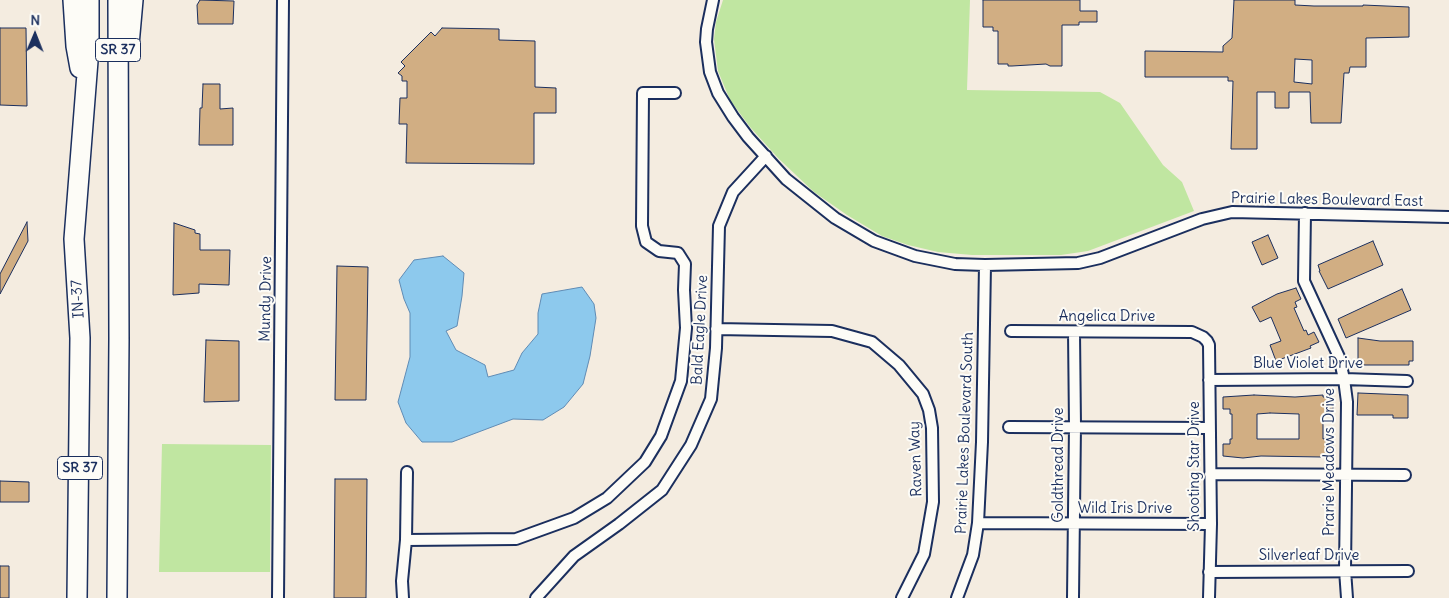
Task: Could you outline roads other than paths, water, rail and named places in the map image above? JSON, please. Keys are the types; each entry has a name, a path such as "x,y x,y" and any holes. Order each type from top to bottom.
{"highway":[{"path":"73,0 76,46 85,95"},
{"name":"IN-37","path":"77,598 80,338 74,240 89,48 89,0"},
{"name":"SR 37","path":"116,598 118,0"},
{"path":"119,100 127,63 133,0"}],"street":[{"name":"Mundy Drive","path":"278,598 283,0"},
{"name":"Prairie Lakes Boulevard East","path":"713,0 706,42 708,57 714,84 733,117 786,179 813,202 854,230 874,241 915,256 934,261 985,266 1087,262 1202,219 1232,212 1449,217"},
{"path":"406,540 516,539 574,518 607,498 645,462 661,436 681,381 686,328 684,290 686,264 678,254 659,251 646,242 642,226 644,93 675,93"},
{"name":"Bald Eagle Drive","path":"536,598 574,556 662,490 691,445 711,399 716,329 719,226 733,192 766,156"},
{"name":"Prarie Meadows Drive","path":"1305,214 1304,281 1339,357 1347,402 1345,570 1347,598"},
{"name":"Prairie Lakes Boulevard South","path":"957,598 973,555 978,523 982,442 985,266"},
{"name":"Raven Way","path":"716,329 832,331 872,342 899,365 923,394 929,410 932,428 933,502 924,554 902,598"},
{"name":"Angelica Drive","path":"1011,331 1192,332 1203,337"},
{"name":"Goldthread Drive","path":"1073,598 1074,332"},
{"name":"Shooting Star Drive","path":"1203,337 1209,345 1211,524 1209,598"},
{"name":"Blue Violet Drive","path":"1209,380 1344,379 1407,381"},
{"path":"1009,427 1209,428"},
{"path":"403,598 402,581 406,540 407,472"},
{"path":"1210,474 1405,475"},
{"name":"Wild Iris Drive","path":"978,523 1211,524"},
{"name":"Silverleaf Drive","path":"1209,572 1408,571"}],"water":[{"path":"443,256 464,273 457,326 446,331 456,350 485,365 488,377 514,370 522,353 538,334 538,313 542,294 582,287 594,304 596,318 583,384 564,407 543,420 513,419 452,442 422,442 406,423 398,402 410,357 410,313 399,280 414,260"}]}
